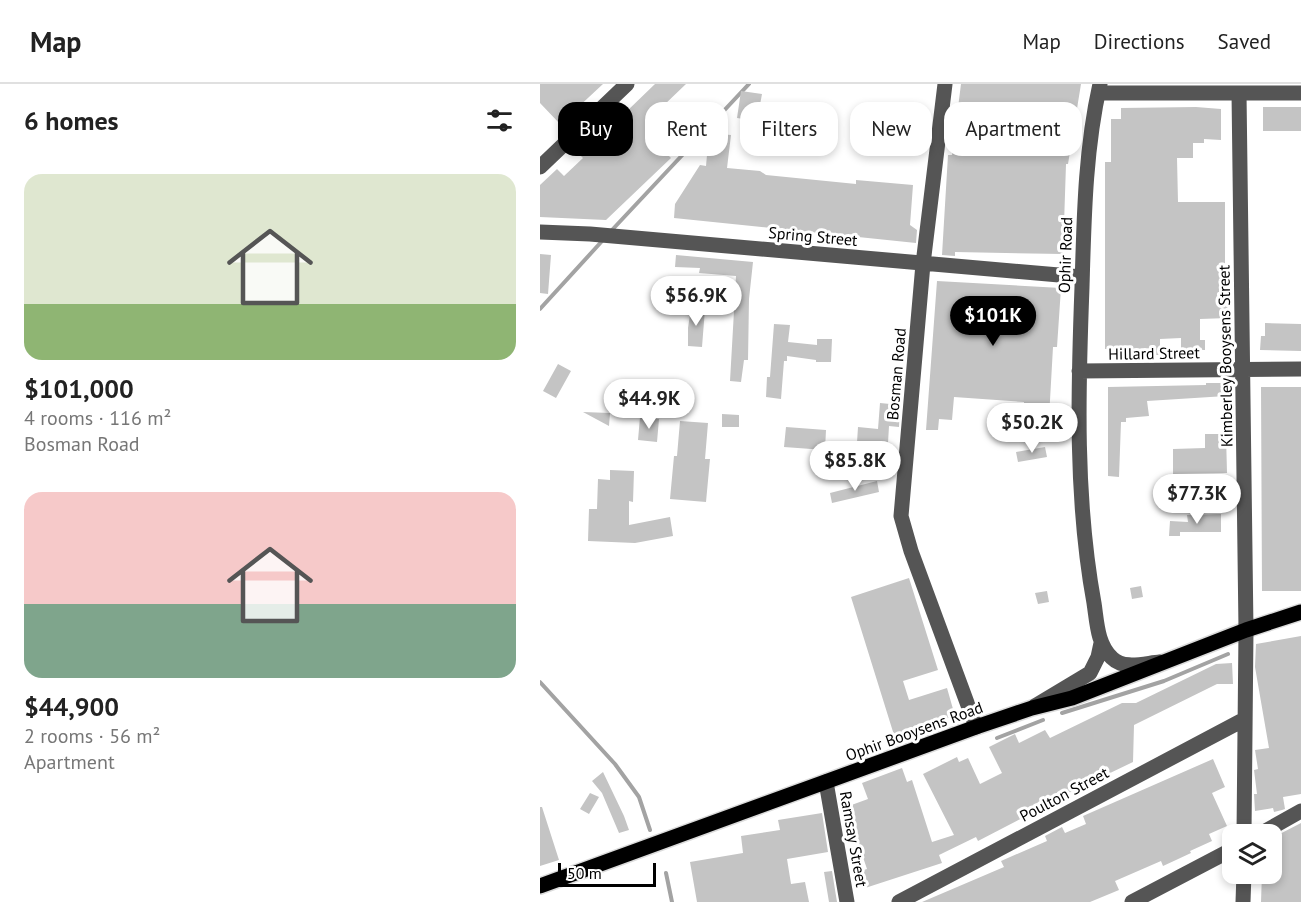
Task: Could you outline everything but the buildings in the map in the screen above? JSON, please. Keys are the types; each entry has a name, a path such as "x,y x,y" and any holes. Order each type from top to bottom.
{"main road":[{"name":"Ophir Booysens Road","path":"540,886 976,727 1032,708 1072,698 1246,630 1301,612"}],"street":[{"path":"540,167 627,84"},
{"name":"Bosman Road","path":"945,84 923,264 901,516 911,551 976,727"},
{"path":"1099,89 1301,93"},
{"name":"Ophir Road","path":"1099,89 1090,146 1085,206 1079,371 1079,457 1082,509 1101,643"},
{"name":"Kimberley Booysens Street","path":"1239,93 1246,630 1244,824"},
{"name":"Spring Street","path":"540,232 590,234 1082,277"},
{"name":"Hillard Street","path":"1079,371 1301,369"},
{"path":"1101,643 1111,657 1121,664 1168,662"},
{"path":"1032,708 1090,673 1098,657 1101,643"},
{"name":"Poulton Street","path":"899,902 1245,719"},
{"name":"Ramsay Street","path":"826,782 847,902"},
{"path":"1278,824 1301,811"},
{"path":"1132,902 1222,855"},
{"path":"1243,902 1244,884"}],"waterway":[{"path":"612,230 749,84"},
{"path":"540,309 603,240"},
{"path":"1062,713 1164,681 1228,654"},
{"path":"540,682 615,764 639,797 650,830"},
{"path":"997,738 1043,720"},
{"path":"666,873 672,902"}]}
